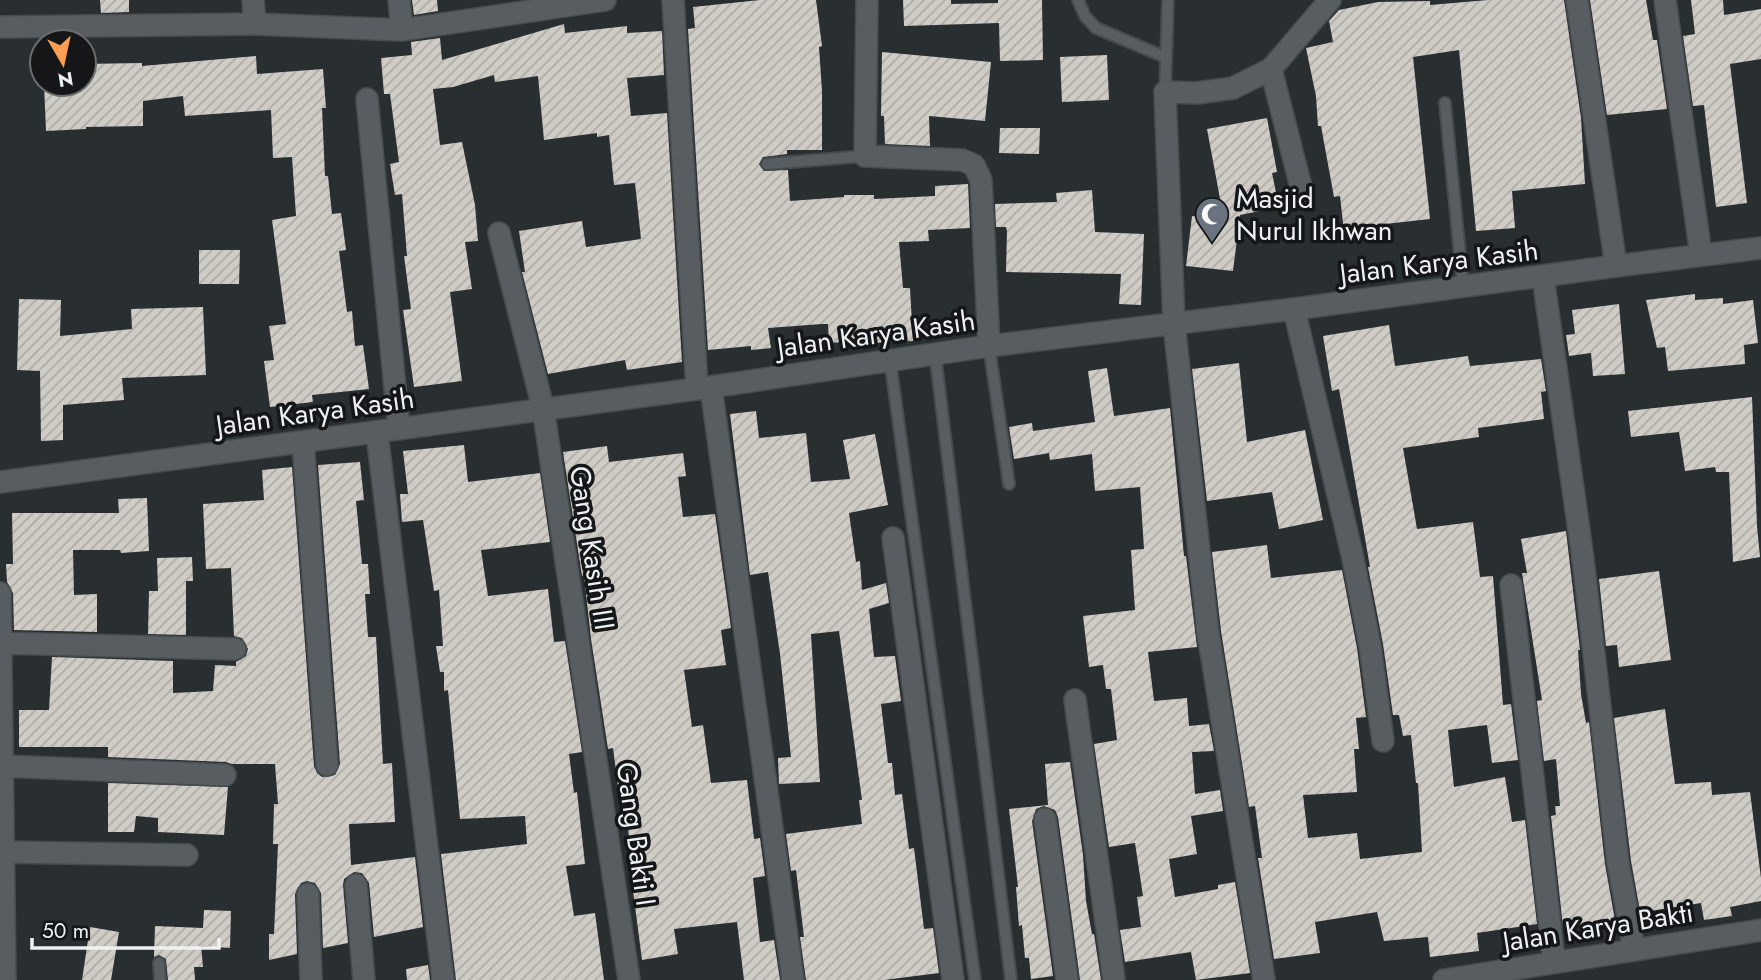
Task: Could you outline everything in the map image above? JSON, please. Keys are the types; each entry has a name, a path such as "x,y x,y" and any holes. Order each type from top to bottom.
{"street":[{"path":"253,0 255,24"},
{"path":"399,0 402,30"},
{"path":"673,0 704,388 793,980"},
{"path":"867,0 865,156 962,159 974,165 981,180 989,345"},
{"path":"1264,980 1208,633 1174,323 1165,92 1197,93 1233,88 1271,69 1330,0"},
{"path":"1577,0 1616,265"},
{"path":"1665,0 1702,255"},
{"path":"0,27 255,24 402,30 597,1"},
{"path":"1271,69 1302,191"},
{"path":"367,99 399,429"},
{"name":"Gang Kasih III","path":"499,233 543,408 587,696"},
{"name":"Jalan Karya Kasih","path":"0,482 704,388 989,345 1294,309 1761,248"},
{"path":"1543,277 1583,559 1618,863 1634,949"},
{"path":"1294,309 1352,554 1370,646 1383,741"},
{"path":"377,433 443,980"},
{"path":"303,442 327,765"},
{"path":"893,538 953,980"},
{"path":"1511,585 1554,961"},
{"path":"0,593 5,980"},
{"path":"0,643 236,649"},
{"name":"Gang Bakti I","path":"587,696 629,980"},
{"path":"1075,700 1114,980"},
{"path":"2,766 225,775"},
{"path":"1045,819 1067,980"},
{"path":"3,852 187,855"},
{"path":"356,885 364,980"},
{"path":"308,894 311,980"},
{"name":"Jalan Karya Bakti","path":"1444,980 1500,975 1554,961 1761,930"}],"lane":[{"path":"1078,0 1085,16 1096,28 1165,57"},
{"path":"1165,92 1168,0"},
{"path":"1445,103 1463,286"},
{"path":"767,164 865,156"},
{"path":"989,345 1009,484"},
{"path":"935,353 1011,980"},
{"path":"890,360 975,980"},
{"path":"159,963 160,980"}],"building":[{"path":"100,0 129,0 129,12 101,13"},
{"path":"412,0 437,0 438,11 414,15"},
{"path":"760,0 816,0 822,46 819,47 822,150 787,150 787,154 763,157 759,164 764,171 788,170 790,201 844,195 874,195 874,199 935,196 935,186 968,184 970,228 928,230 929,241 899,242 903,288 910,288 913,341 829,343 828,324 822,324 768,328 771,348 751,350 751,346 708,350 688,29 695,28 693,7"},
{"path":"903,0 951,0 951,4 1042,0 1043,60 1000,61 999,23 904,26"},
{"path":"1488,0 1564,0 1581,118 1585,184 1512,191 1515,228 1476,231 1459,50 1413,57 1430,219 1376,225 1376,228 1344,232 1340,196 1334,197 1321,126 1318,126 1316,96 1306,48 1333,42 1329,21 1339,10 1378,2 1430,1 1430,5"},
{"path":"1590,0 1646,0 1653,40 1657,40 1667,109 1607,115"},
{"path":"1691,0 1723,0 1724,15 1761,9 1761,59 1730,64 1747,203 1716,207 1704,105 1693,106 1683,36 1695,34"},
{"path":"564,24 565,33 627,26 627,33 662,31 664,75 627,78 631,116 667,113 682,362 627,370 625,360 548,374 522,272 525,272 519,231 582,221 586,247 641,239 635,183 614,185 609,135 597,137 597,133 544,140 538,76 495,82 494,75 453,87 433,89 440,145 462,142 475,205 478,241 465,242 472,289 450,292 462,381 414,387 403,310 411,309 404,256 407,256 402,194 395,195 390,164 399,162 390,94 384,94 381,58 412,55 411,42 440,38 442,60"},
{"path":"882,52 991,62 985,121 929,116 930,146 885,144 884,116 881,116"},
{"path":"1107,55 1109,100 1062,102 1060,57"},
{"path":"256,56 257,74 323,69 326,108 322,108 325,176 328,176 332,214 341,213 346,250 339,251 347,312 352,311 355,346 363,345 369,389 312,395 313,402 270,407 264,361 274,360 269,326 286,324 272,220 296,216 292,157 273,158 271,110 185,116 183,96 143,101 143,126 46,131 45,98 98,98 98,64 142,63 142,66"},
{"path":"1267,118 1277,172 1272,173 1279,207 1240,215 1233,271 1186,266 1192,216 1224,220 1207,129"},
{"path":"1000,128 1040,128 1039,154 999,153"},
{"path":"1092,190 1095,232 1144,234 1141,305 1119,304 1121,274 1006,272 1007,231 1006,227 996,227 995,204 1057,202 1056,193"},
{"path":"199,250 240,250 239,284 199,284"},
{"path":"1695,294 1695,300 1723,298 1723,304 1753,300 1758,343 1744,345 1745,364 1668,371 1665,347 1657,348 1646,300"},
{"path":"19,299 61,300 60,336 132,329 131,309 203,307 206,375 122,378 124,400 63,405 63,440 41,441 40,371 17,370"},
{"path":"1619,304 1625,374 1593,376 1591,353 1569,356 1566,335 1575,334 1572,310"},
{"path":"1389,325 1395,366 1468,356 1470,366 1541,359 1546,391 1541,392 1544,419 1478,428 1479,437 1403,448 1417,529 1473,522 1480,577 1493,576 1503,705 1511,704 1518,760 1492,763 1487,725 1448,730 1454,787 1505,777 1512,822 1525,820 1537,924 1477,933 1479,951 1430,957 1428,937 1384,941 1377,912 1315,922 1320,953 1274,959 1258,858 1262,858 1255,806 1249,807 1221,631 1212,552 1267,545 1271,578 1342,570 1357,648 1366,717 1356,718 1359,749 1354,749 1357,792 1303,795 1308,838 1357,833 1360,859 1422,852 1418,783 1411,735 1403,736 1399,715 1393,715 1339,389 1332,391 1323,336"},
{"path":"1239,363 1247,442 1305,430 1323,520 1279,529 1272,492 1207,501 1192,369"},
{"path":"1107,368 1114,416 1170,408 1184,556 1197,647 1148,652 1154,701 1187,698 1189,726 1209,724 1214,751 1192,752 1195,794 1220,790 1223,811 1191,816 1197,854 1169,859 1175,897 1218,889 1218,885 1235,882 1250,973 1196,980 1191,952 1125,962 1120,930 1141,927 1137,897 1143,896 1135,843 1109,847 1094,744 1117,740 1111,689 1106,689 1103,665 1089,667 1083,616 1135,610 1131,550 1144,549 1140,487 1095,491 1092,454 1050,460 1049,453 1014,459 1009,427 1032,423 1033,431 1095,422 1088,371"},
{"path":"1752,397 1760,557 1733,562 1729,472 1716,472 1715,467 1685,471 1679,432 1631,437 1628,411"},
{"path":"756,411 759,438 806,433 811,482 850,479 843,440 875,434 888,505 849,513 856,562 860,561 862,590 886,583 889,603 869,609 874,657 895,656 901,701 881,704 888,763 892,763 895,795 902,794 909,849 914,848 924,929 933,928 939,973 884,980 806,980 796,870 791,871 786,834 862,824 859,800 862,800 839,631 811,634 820,782 779,784 778,758 791,757 780,654 768,572 750,575 730,414"},
{"path":"464,445 468,482 540,473 550,542 481,550 488,596 548,589 554,642 565,641 582,752 569,754 574,793 577,792 585,864 566,866 574,916 595,913 604,980 456,980 441,854 527,844 525,816 460,819 448,690 444,691 444,672 440,672 436,646 443,646 439,590 434,591 423,520 402,522 400,494 408,494 403,451"},
{"path":"607,446 609,462 683,453 686,476 678,477 683,517 715,514 731,628 721,630 726,665 684,670 692,727 703,725 711,783 747,780 754,839 760,838 765,876 753,878 760,942 774,940 780,980 744,980 737,922 674,929 678,954 642,960 630,867 625,800 620,801 613,748 608,749 584,575 582,576 563,452"},
{"path":"360,462 364,500 356,501 362,564 368,564 370,594 365,594 368,637 376,637 383,764 392,763 395,822 349,824 351,865 415,857 423,927 374,937 369,883 362,873 354,872 344,879 343,885 348,943 323,948 321,893 315,883 307,881 301,883 295,894 297,954 269,960 269,934 274,934 278,844 273,844 274,804 278,804 275,764 108,757 108,747 19,747 19,710 49,710 52,657 173,661 173,693 213,691 215,665 236,666 236,662 246,656 248,649 242,638 234,636 231,568 206,569 203,504 264,500 262,470 292,467 314,766 322,777 335,775 340,764 318,465"},
{"path":"147,498 149,551 121,553 120,550 73,550 74,595 97,594 97,632 14,630 13,593 7,582 6,564 13,564 12,513 119,513 118,499"},
{"path":"1566,531 1580,650 1581,694 1586,723 1589,722 1605,864 1616,926 1597,928 1597,924 1563,927 1551,816 1556,815 1555,806 1560,806 1556,759 1544,761 1537,701 1542,700 1522,573 1527,573 1521,539"},
{"path":"192,557 193,581 186,581 186,635 148,634 149,591 158,591 157,558"},
{"path":"1659,571 1671,660 1619,667 1617,645 1606,646 1599,579"},
{"path":"1665,709 1675,784 1711,782 1712,795 1750,792 1761,878 1761,901 1730,907 1732,916 1704,920 1701,903 1650,911 1652,921 1642,922 1631,861 1614,718"},
{"path":"1070,762 1083,855 1086,901 1101,980 1080,980 1058,817 1055,810 1044,806 1036,809 1032,821 1053,976 1031,979 1029,958 1025,958 1022,925 1019,926 1018,887 1009,809 1048,805 1045,764"},
{"path":"108,783 228,787 224,835 158,832 158,818 136,816 134,832 108,832"},
{"path":"204,910 231,911 230,948 201,946 203,967 194,967 195,980 168,980 166,959 159,955 154,957 155,926 203,928"},
{"path":"90,927 119,932 111,980 82,980"},
{"path":"428,965 430,980 407,980 406,969"}],"place":[{"name":"Masjid Nurul Ikhwan","path":"1212,244"}]}
